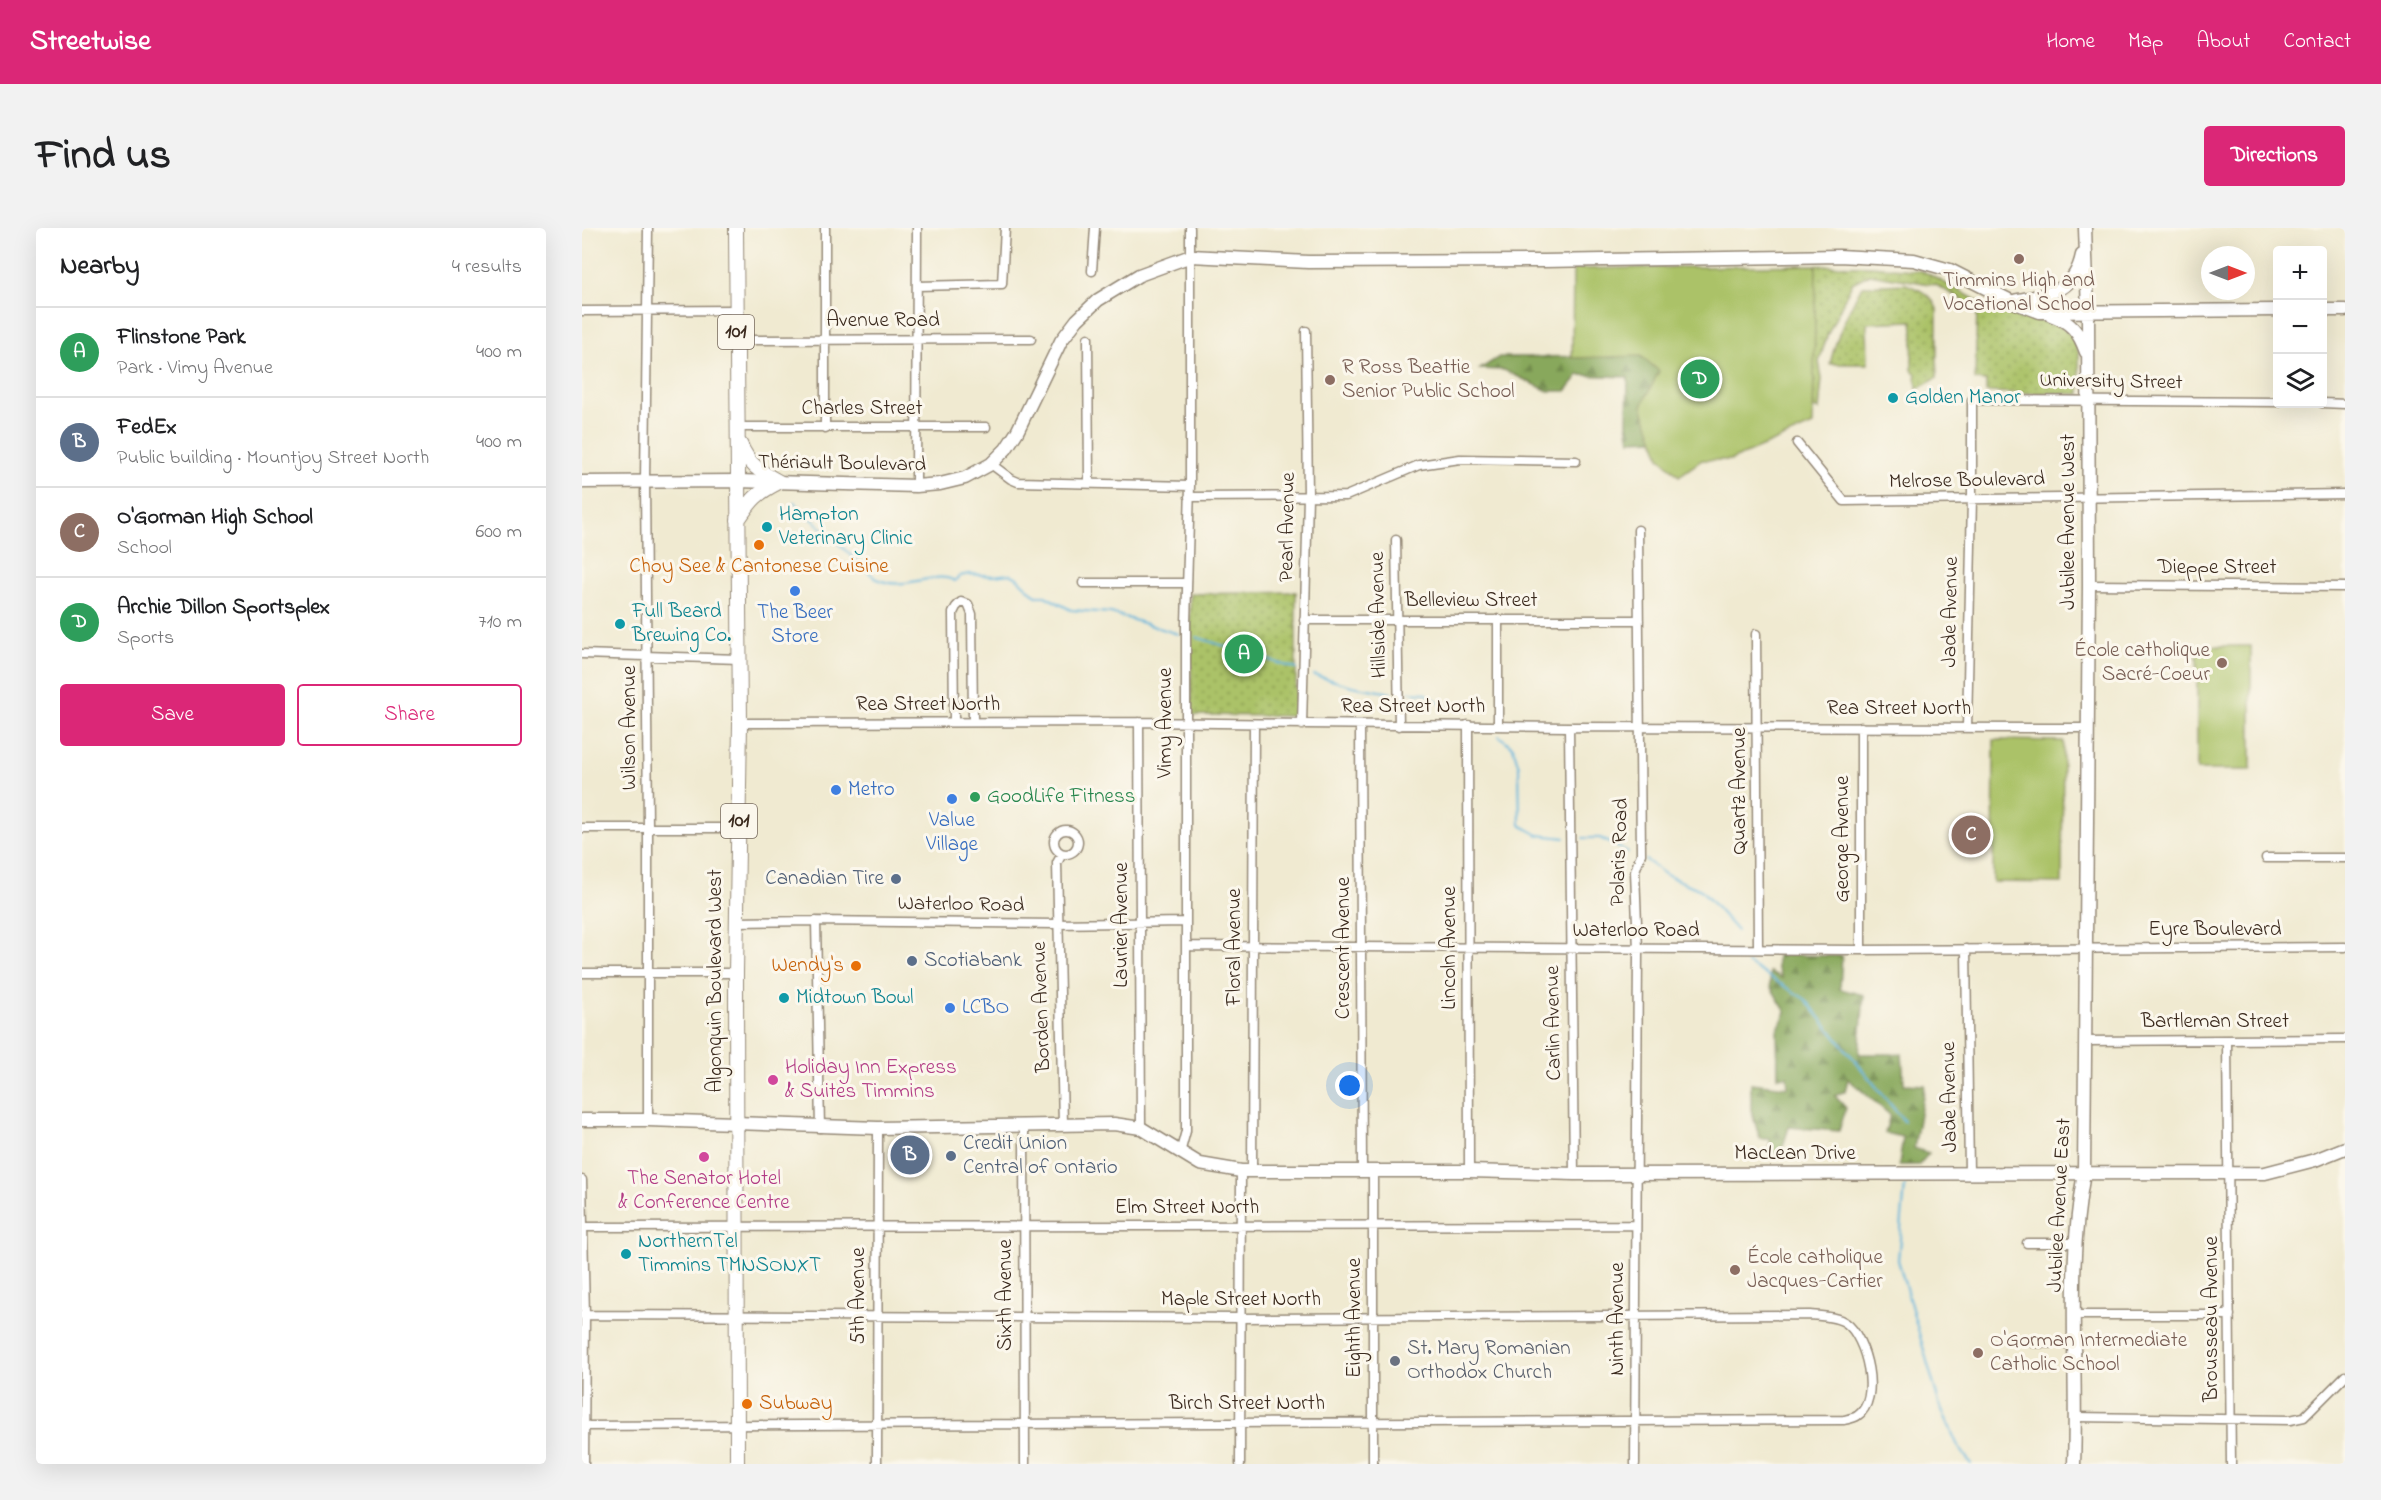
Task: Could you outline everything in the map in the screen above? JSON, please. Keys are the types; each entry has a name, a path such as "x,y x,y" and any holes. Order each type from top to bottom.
{"main road":[{"name":"Algonquin Boulevard West","path":"736,228 740,723 736,1122"},
{"path":"2013,302 2064,288 2075,275 2081,262 2085,234"},
{"name":"Jubilee Avenue West","path":"2085,234 2089,362 2090,585 2086,949"},
{"name":"Thériault Boulevard","path":"582,482 738,481 916,486 940,484 965,478 991,464 1006,449 1017,432 1061,341 1077,320 1098,300 1139,275 1191,256 1355,262 1839,256 1914,260 1950,270 2013,302 2040,312 2273,310"},
{"path":"2327,310 2345,310"},
{"path":"2040,312 2074,326 2089,362"},
{"path":"737,432 747,458 760,472 779,482"},
{"path":"738,520 759,491 779,482"},
{"name":"Jubilee Avenue East","path":"2074,1464 2075,1243 2078,1202 2084,1173 2086,949"},
{"path":"582,1120 736,1122 820,1128 1114,1124 1141,1128 1200,1164 1247,1171"},
{"name":"101","path":"736,1122 737,1464"},
{"name":"MacLean Drive","path":"1247,1171 1469,1171 1574,1174 2229,1174 2265,1173 2315,1160 2345,1148"}],"street":[{"name":"Wilson Avenue","path":"648,228 645,481 648,1120"},
{"path":"825,228 825,428"},
{"path":"916,486 917,228"},
{"path":"917,286 1002,284 1005,228"},
{"path":"1092,271 1095,228"},
{"name":"Vimy Avenue","path":"1180,1153 1186,1131 1186,583 1190,486 1190,228"},
{"path":"582,311 736,310"},
{"name":"Pearl Avenue","path":"1302,725 1308,496 1306,331"},
{"path":"1088,338 1089,483"},
{"name":"Avenue Road","path":"736,340 1031,339"},
{"name":"University Street","path":"1972,498 1972,400 2273,402"},
{"path":"2327,403 2345,404"},
{"name":"Charles Street","path":"737,432 825,428 986,427"},
{"name":"Melrose Boulevard","path":"1797,443 1844,501 2345,494"},
{"path":"1189,497 1346,496 1419,465 1460,459 1576,461"},
{"path":"991,464 1018,482 1190,486"},
{"name":"Jade Avenue","path":"1967,728 1972,498"},
{"name":"Polaris Road","path":"1636,1174 1638,950 1635,871 1641,854 1638,530"},
{"name":"Hillside Avenue","path":"1396,540 1399,726"},
{"path":"1083,582 1186,583"},
{"name":"Dieppe Street","path":"2090,585 2345,587"},
{"path":"954,722 953,613 961,602 968,604 972,614 973,722"},
{"path":"1498,619 1498,725"},
{"name":"Belleview Street","path":"1304,620 1639,620"},
{"name":"Quartz Avenue","path":"1756,634 1758,949"},
{"path":"582,654 739,659"},
{"name":"Laurier Avenue","path":"1140,722 1141,1128"},
{"name":"Rea Street North","path":"740,723 1186,722 1399,726 2087,728"},
{"name":"Floral Avenue","path":"1240,1464 1242,1226 1247,1171 1253,946 1254,724"},
{"name":"Crescent Avenue","path":"1360,725 1367,1171"},
{"name":"Lincoln Avenue","path":"1468,725 1469,1171"},
{"name":"Carlin Avenue","path":"1569,727 1574,1174"},
{"name":"George Avenue","path":"1861,727 1861,950"},
{"path":"582,828 739,828"},
{"name":"Borden Avenue","path":"1062,854 1057,863 1057,924 1063,1124"},
{"path":"2266,858 2345,858"},
{"path":"816,921 820,1128"},
{"name":"Waterloo Road","path":"737,922 1057,924 1185,922"},
{"name":"Waterloo Road","path":"1187,946 1362,946 1572,950 2086,949"},
{"name":"Eyre Boulevard","path":"2086,949 2345,947"},
{"name":"Jade Avenue","path":"1966,949 1969,1173"},
{"path":"582,973 736,973"},
{"name":"Bartleman Street","path":"2085,1041 2345,1039"},
{"name":"Brousseau Avenue","path":"2227,1041 2231,1464"},
{"name":"Sixth Avenue","path":"1024,1126 1025,1464"},
{"name":"5th Avenue","path":"877,1464 878,1128"},
{"name":"Eighth Avenue","path":"1367,1171 1373,1225 1373,1464"},
{"name":"Ninth Avenue","path":"1635,1464 1636,1174"},
{"path":"582,1180 584,1464"},
{"name":"Elm Street North","path":"583,1227 1636,1225"},
{"path":"2027,1243 2075,1243"},
{"name":"Maple Street North","path":"584,1315 1241,1318 1810,1315 1843,1320 1856,1330 1868,1366 1867,1403 1858,1415 1844,1420 1756,1419"},
{"path":"2075,1315 2230,1315"},
{"path":"2033,1343 2075,1344"},
{"path":"2076,1418 2290,1420 2304,1417 2345,1376"},
{"name":"Birch Street North","path":"583,1426 1373,1421 1635,1422 1756,1419"}],"green space":[{"path":"1785,265 1872,266 1923,271 1978,301 2018,317 2056,324 2072,335 2079,353 2080,394 1986,392 1986,381 1975,380 1977,308 1936,285 1870,274 1852,283 1827,336 1819,362 1822,379 1819,410 1813,408 1785,276"},
{"path":"1816,265 1813,425 1731,460 1702,460 1679,476 1660,457 1642,406 1659,371 1641,356 1572,358 1573,269"},
{"path":"1906,284 1928,296 1937,309 1937,378 1917,389 1916,374 1912,370 1912,321 1867,323 1868,364 1830,364 1843,324 1862,286"},
{"path":"1641,356 1659,371 1642,406 1654,439 1630,440 1627,424 1628,377 1579,375 1566,391 1548,391 1504,370 1480,369 1499,357"},
{"path":"1296,592 1296,716 1192,715 1190,594"},
{"path":"2197,646 2251,646 2251,770 2197,770"},
{"path":"1994,740 2063,741 2062,883 1993,882"},
{"path":"1777,955 1842,956 1840,989 1864,995 1859,1054 1902,1054 1904,1084 1925,1085 1914,1148 1929,1153 1919,1165 1899,1165 1903,1137 1885,1133 1890,1115 1848,1079 1845,1091 1835,1096 1846,1108 1839,1131 1789,1127 1781,1152 1770,1154 1770,1139 1760,1139 1751,1110 1751,1083 1788,1087 1787,1076 1778,1077 1777,1031 1786,1012 1770,986 1770,972 1782,978 1777,968"}],"waterway":[{"path":"794,502 875,578 886,582 896,584 936,578 955,581 960,576 969,574 994,576 1009,574 1016,577 1036,596 1045,596 1071,610 1111,613 1178,634"},
{"path":"1196,637 1297,669"},
{"path":"1314,675 1352,686 1391,693"},
{"path":"1410,692 1425,693 1448,708"},
{"path":"1499,736 1513,747 1519,767 1520,825 1538,835 1565,838"},
{"path":"1583,838 1600,838 1628,852"},
{"path":"1646,860 1666,875 1701,890 1737,931"},
{"path":"1747,963 1805,999 1904,1121"},
{"path":"1905,1186 1898,1260 1939,1403 1957,1444 1971,1464"}],"place":[{"name":"Timmins High and Vocational School","path":"2019,259"},
{"name":"Archie Dillon Sportsplex","path":"1700,379"},
{"name":"R Ross Beattie Senior Public School","path":"1330,380"},
{"name":"Golden Manor","path":"1893,398"},
{"name":"Hampton Veterinary Clinic","path":"767,527"},
{"name":"Choy See & Cantonese Cuisine","path":"759,545"},
{"name":"The Beer Store","path":"795,591"},
{"name":"Full Beard Brewing Co.","path":"620,624"},
{"name":"Flinstone Park","path":"1244,654"},
{"name":"École catholique Sacré-Coeur","path":"2222,663"},
{"name":"Metro","path":"836,790"},
{"name":"GoodLife Fitness","path":"975,797"},
{"name":"Value Village","path":"952,799"},
{"name":"O'Gorman High School","path":"1971,835"},
{"name":"Canadian Tire","path":"896,879"},
{"name":"Scotiabank","path":"912,961"},
{"name":"Wendy's","path":"856,966"},
{"name":"Midtown Bowl","path":"784,998"},
{"name":"LCBO","path":"950,1008"},
{"name":"Holiday Inn Express & Suites Timmins","path":"773,1080"},
{"name":"FedEx","path":"910,1155"},
{"name":"Credit Union Central of Ontario","path":"951,1156"},
{"name":"The Senator Hotel & Conference Centre","path":"704,1157"},
{"name":"NorthernTel Timmins TMNSONXT","path":"626,1254"},
{"name":"École catholique Jacques-Cartier","path":"1735,1270"},
{"name":"O'Gorman Intermediate Catholic School","path":"1978,1353"},
{"name":"St. Mary Romanian Orthodox Church","path":"1395,1361"},
{"name":"Subway","path":"747,1404"}]}
